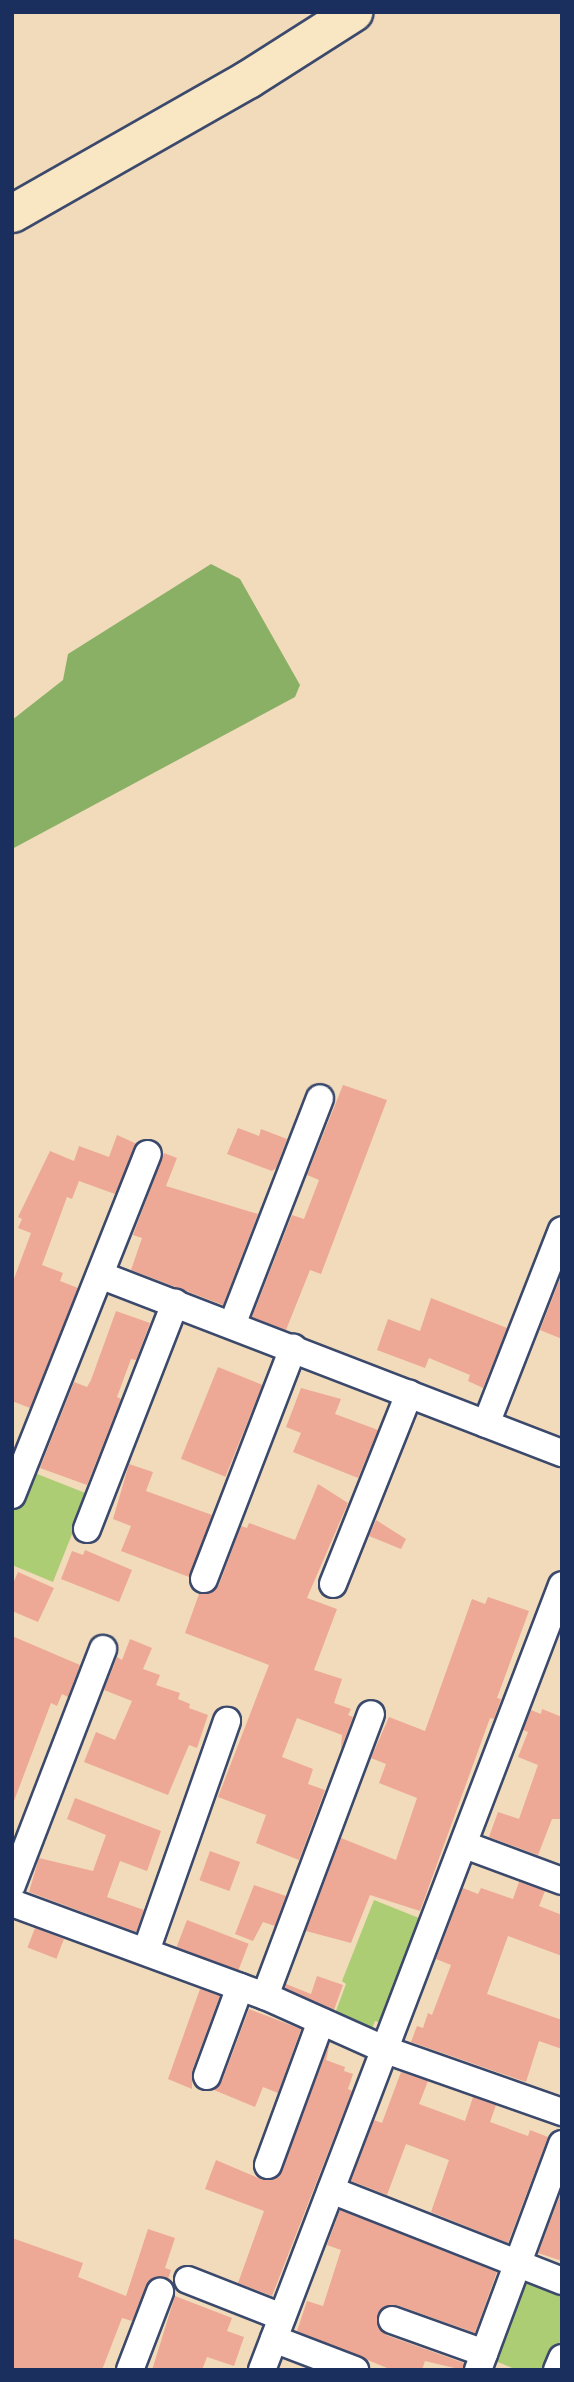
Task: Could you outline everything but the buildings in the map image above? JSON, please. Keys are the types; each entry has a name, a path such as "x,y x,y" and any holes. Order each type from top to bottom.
{"street":[{"path":"12,213 248,79 353,12"},
{"path":"232,1325 320,1098"},
{"path":"12,1495 148,1154"},
{"path":"486,1424 562,1230"},
{"path":"100,1275 562,1453"},
{"path":"87,1529 176,1303"},
{"path":"204,1580 293,1348"},
{"path":"333,1584 409,1394"},
{"path":"262,2370 465,1845 562,1585"},
{"path":"103,1650 13,1902 252,1992 386,2050 562,2112"},
{"path":"208,2076 252,1992 371,1714"},
{"path":"146,1951 227,1721"},
{"path":"465,1845 562,1881"},
{"path":"268,2165 321,2021"},
{"path":"392,2320 481,2361 562,2144"},
{"path":"331,2190 562,2281"},
{"path":"188,2280 355,2370"},
{"path":"130,2370 160,2292"},
{"path":"557,2370 562,2358"}],"green space":[{"path":"211,564 240,579 300,685 295,697 12,849 12,720 63,680 68,654"},
{"path":"27,1470 88,1494 53,1582 12,1565 12,1508"},
{"path":"374,1900 424,1920 384,2024 375,2021 371,2031 334,2016 346,1984 342,1981"},
{"path":"518,2280 562,2297 562,2337 549,2370 517,2370 488,2358"}]}
